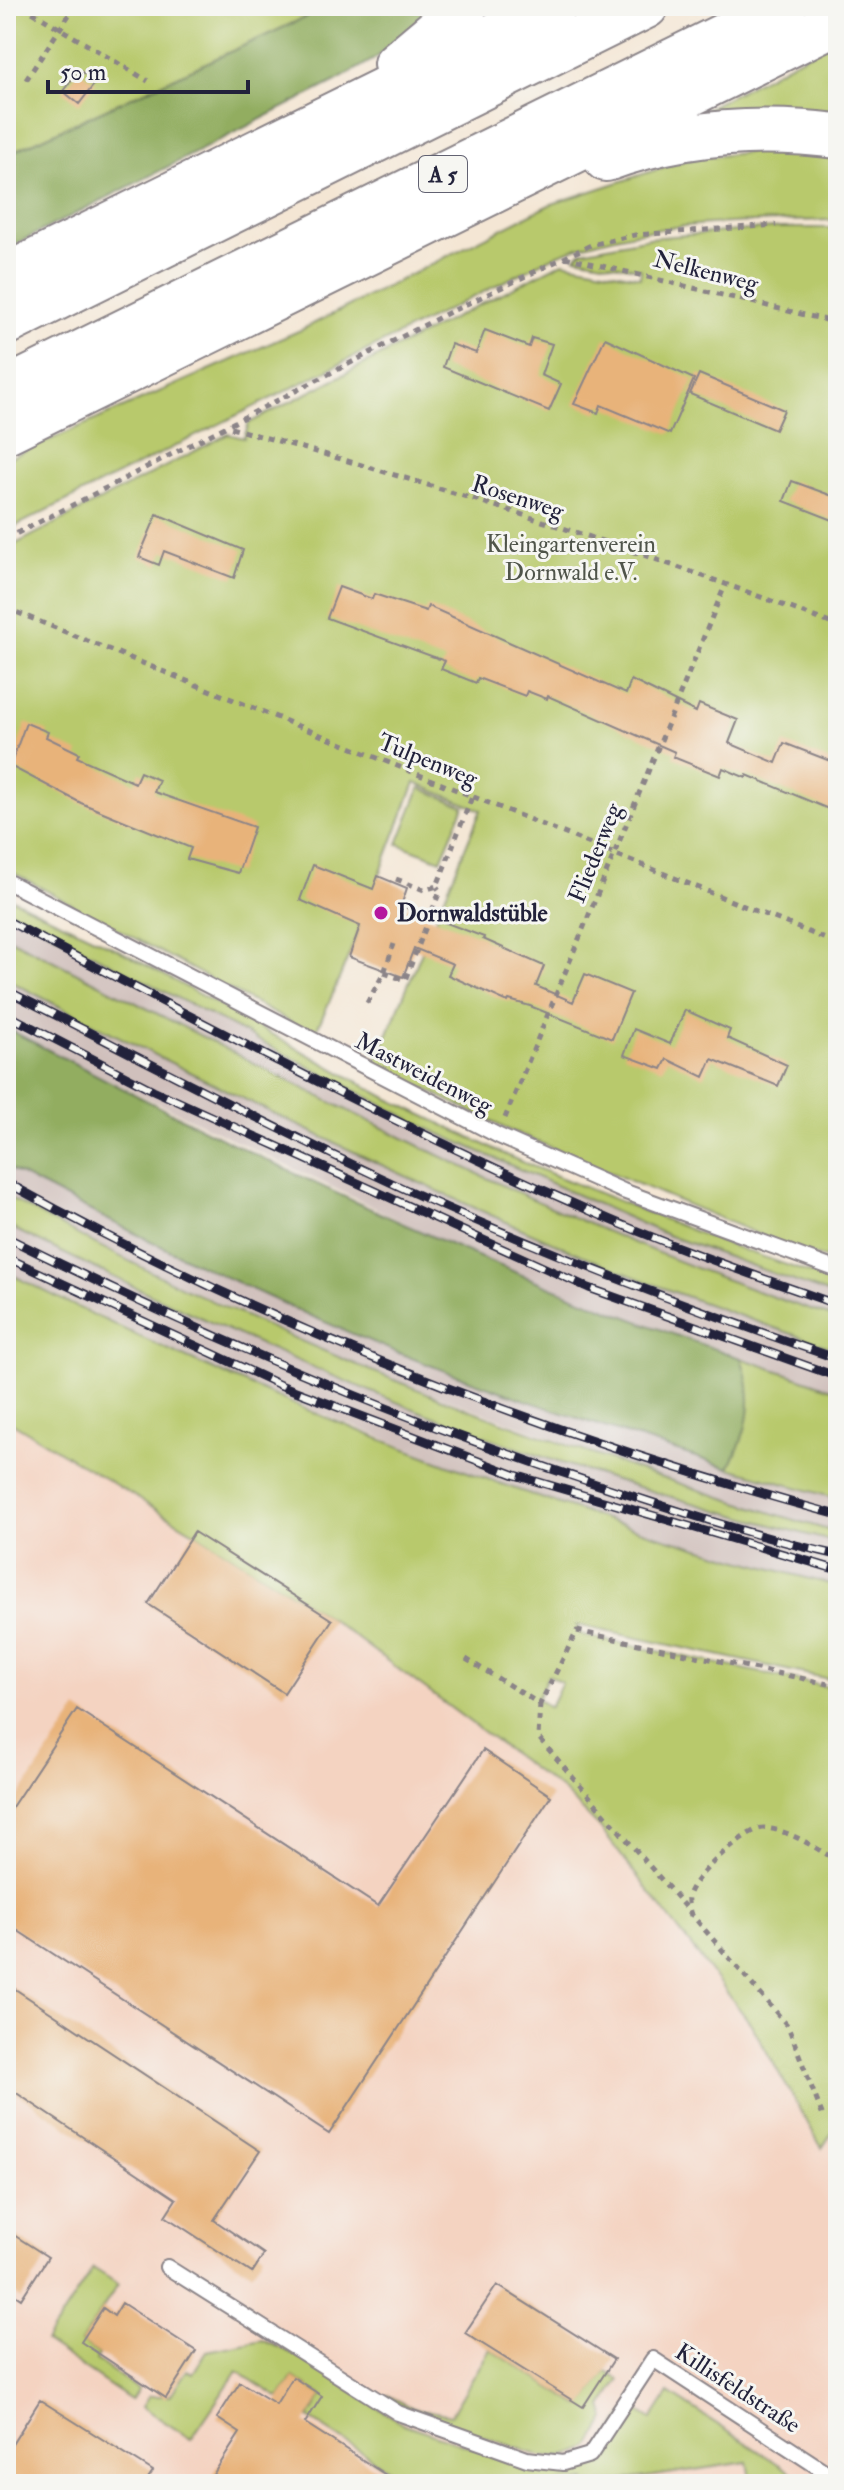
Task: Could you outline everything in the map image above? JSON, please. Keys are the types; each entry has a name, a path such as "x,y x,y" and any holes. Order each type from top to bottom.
{"highway":[{"path":"325,120 465,6"},
{"path":"6,276 554,6"},
{"name":"A 5","path":"6,323 646,6"},
{"name":"A 5","path":"6,390 784,6"},
{"name":"A 5","path":"6,431 838,21"},
{"path":"463,207 666,140 766,129 838,136"}],"lane":[{"name":"Mastweidenweg","path":"6,881 499,1136 623,1191 838,1270"},
{"name":"Killisfeldstraße","path":"167,2267 398,2413 527,2459 563,2463 590,2455 653,2359 838,2480"}],"path":[{"path":"22,6 148,81"},
{"path":"26,80 75,6"},
{"path":"6,539 591,245 635,235 776,225"},
{"name":"Nelkenweg","path":"564,257 838,323"},
{"name":"Rosenweg","path":"229,428 485,504 726,583 838,626"},
{"name":"Fliederweg","path":"499,1136 726,583"},
{"name":"Tulpenweg","path":"6,608 838,944"},
{"path":"437,886 472,797"},
{"path":"396,879 424,890 437,886"},
{"path":"384,973 405,980 440,891 437,886"},
{"path":"367,1003 384,973 394,944"},
{"path":"824,2119 788,2026 538,1737 540,1704 568,1636 577,1631 838,1686"},
{"path":"466,1659 540,1704"},
{"path":"692,1917 688,1897 693,1883 742,1836 761,1827 788,1834 838,1861"}],"shaded area":[{"path":"6,909 429,1129 667,1235 838,1297 838,1319 672,1261 441,1157 6,937"},
{"path":"6,979 254,1103 530,1232 618,1270 838,1350 838,1391 584,1301 449,1244 40,1046 6,1028"},
{"path":"6,1167 254,1291 417,1360 728,1468 838,1499 838,1533 697,1491 360,1367 126,1260 6,1196"},
{"path":"6,1225 253,1341 508,1445 693,1504 838,1543 838,1586 714,1555 598,1517 468,1472 226,1375 6,1271"},
{"path":"6,1419 194,1532 332,1620 563,1791 600,1828 751,2024 822,2147 838,2124 838,2484 6,2484"}],"green space":[{"path":"6,6 330,6 6,155"},
{"path":"330,6 439,6 376,58 336,81 6,249 6,155"},
{"path":"838,38 838,120 743,111 702,111"},
{"path":"765,150 838,152 838,220 732,223 662,229 593,243 559,254 6,531 6,459 303,329 549,205 686,160"},
{"name":"Kleingartenverein Dornwald e.V.","path":"776,228 838,228 838,1262 796,1250 502,1127 375,1064 481,810 415,783 354,942 314,1035 6,869 6,549 228,434 244,438 249,423 563,262 640,277 641,269 575,257 582,251 649,238"},
{"path":"420,788 464,806 441,860 398,844"},
{"path":"6,896 117,949 389,1099 517,1160 718,1241 838,1283 838,1297 667,1235 429,1129 6,909"},
{"path":"6,937 312,1093 519,1193 730,1281 838,1319 838,1350 615,1269 384,1166 232,1093 6,979"},
{"path":"6,1028 185,1120 367,1207 552,1288 741,1358 748,1387 748,1414 746,1427 729,1468 495,1389 313,1317 210,1270 6,1167"},
{"path":"6,1196 105,1249 309,1344 518,1428 838,1533 838,1543 588,1472 444,1421 322,1371 201,1318 6,1225"},
{"path":"6,1272 207,1367 414,1452 624,1525 838,1586 838,1681 577,1625 581,1635 838,1689 838,2124 822,2148 751,2024 600,1828 563,1791 332,1620 194,1532 6,1419","holes":["548,1675 562,1682 550,1707 537,1699"]},
{"path":"741,1358 838,1391 838,1499 729,1468 740,1442 746,1414 747,1385"},
{"path":"93,2268 118,2284 81,2342 99,2354 96,2360 138,2389 131,2400 45,2342"},
{"path":"262,2340 294,2354 404,2424 530,2467 565,2469 596,2455 631,2405 652,2419 669,2393 809,2484 752,2484 748,2462 600,2484 585,2484 586,2480 554,2484 411,2484 309,2418 322,2396 293,2377 279,2398 237,2371 191,2439 142,2407 149,2396 170,2396 187,2370 193,2373 207,2351"},
{"path":"490,2349 582,2407 606,2371 620,2380 602,2407 606,2418 590,2448 562,2457 541,2456 416,2414 392,2402 387,2395 413,2408 451,2415"}],"building":[{"path":"79,70 96,82 79,104 63,91"},
{"path":"485,330 529,347 532,338 552,344 541,375 561,384 549,411 443,367 451,344 476,353"},
{"path":"605,338 694,379 670,434 601,405 598,413 574,404"},
{"path":"699,374 784,410 775,430 690,394"},
{"path":"792,481 838,498 838,522 784,501"},
{"path":"157,514 243,550 234,578 164,551 159,565 139,557"},
{"path":"339,587 372,599 374,594 426,611 428,606 626,694 631,680 696,712 699,704 738,720 729,743 776,763 784,743 838,764 838,813 747,775 746,778 723,768 720,776 673,757 675,752 548,696 547,699 527,691 525,696 478,678 476,683 441,669 445,661 327,618"},
{"path":"26,723 48,732 46,737 79,753 77,757 135,783 140,772 159,780 154,792 254,827 238,873 187,859 191,848 81,803 10,766"},
{"path":"313,865 373,889 378,876 407,888 401,906 484,937 544,966 536,986 573,1002 585,974 631,993 612,1039 530,1006 508,1002 448,975 453,964 414,948 403,977 349,957 360,926 300,900"},
{"path":"685,1010 730,1030 727,1038 787,1065 778,1086 712,1059 704,1077 667,1059 662,1069 624,1055 634,1029 670,1044"},
{"path":"194,1532 332,1620 284,1693 148,1604"},
{"path":"77,1709 378,1906 483,1750 551,1796 329,2134 6,1923 6,1816"},
{"path":"6,1983 260,2151 214,2220 264,2254 252,2273 165,2216 176,2199 6,2086"},
{"path":"6,2230 48,2257 21,2299 6,2289"},
{"path":"497,2285 614,2359 583,2407 465,2333"},
{"path":"122,2303 196,2351 166,2398 81,2342 103,2308 114,2316"},
{"path":"293,2377 322,2396 305,2423 400,2484 207,2484 240,2433 217,2418 240,2382 276,2404"},
{"path":"40,2400 153,2471 144,2484 6,2484 6,2454"}],"railway":[{"path":"6,920 295,1070 514,1177 649,1236 838,1305"},
{"path":"6,990 274,1126 480,1223 718,1317 838,1359"},
{"path":"6,1014 153,1090 589,1288 838,1377"},
{"path":"6,1182 206,1284 412,1374 623,1450 838,1515"},
{"path":"6,1237 224,1340 447,1431 688,1514 838,1555"},
{"path":"6,1257 280,1385 515,1475 838,1570"}],"place":[{"name":"Dornwaldstüble","path":"381,913"}]}
